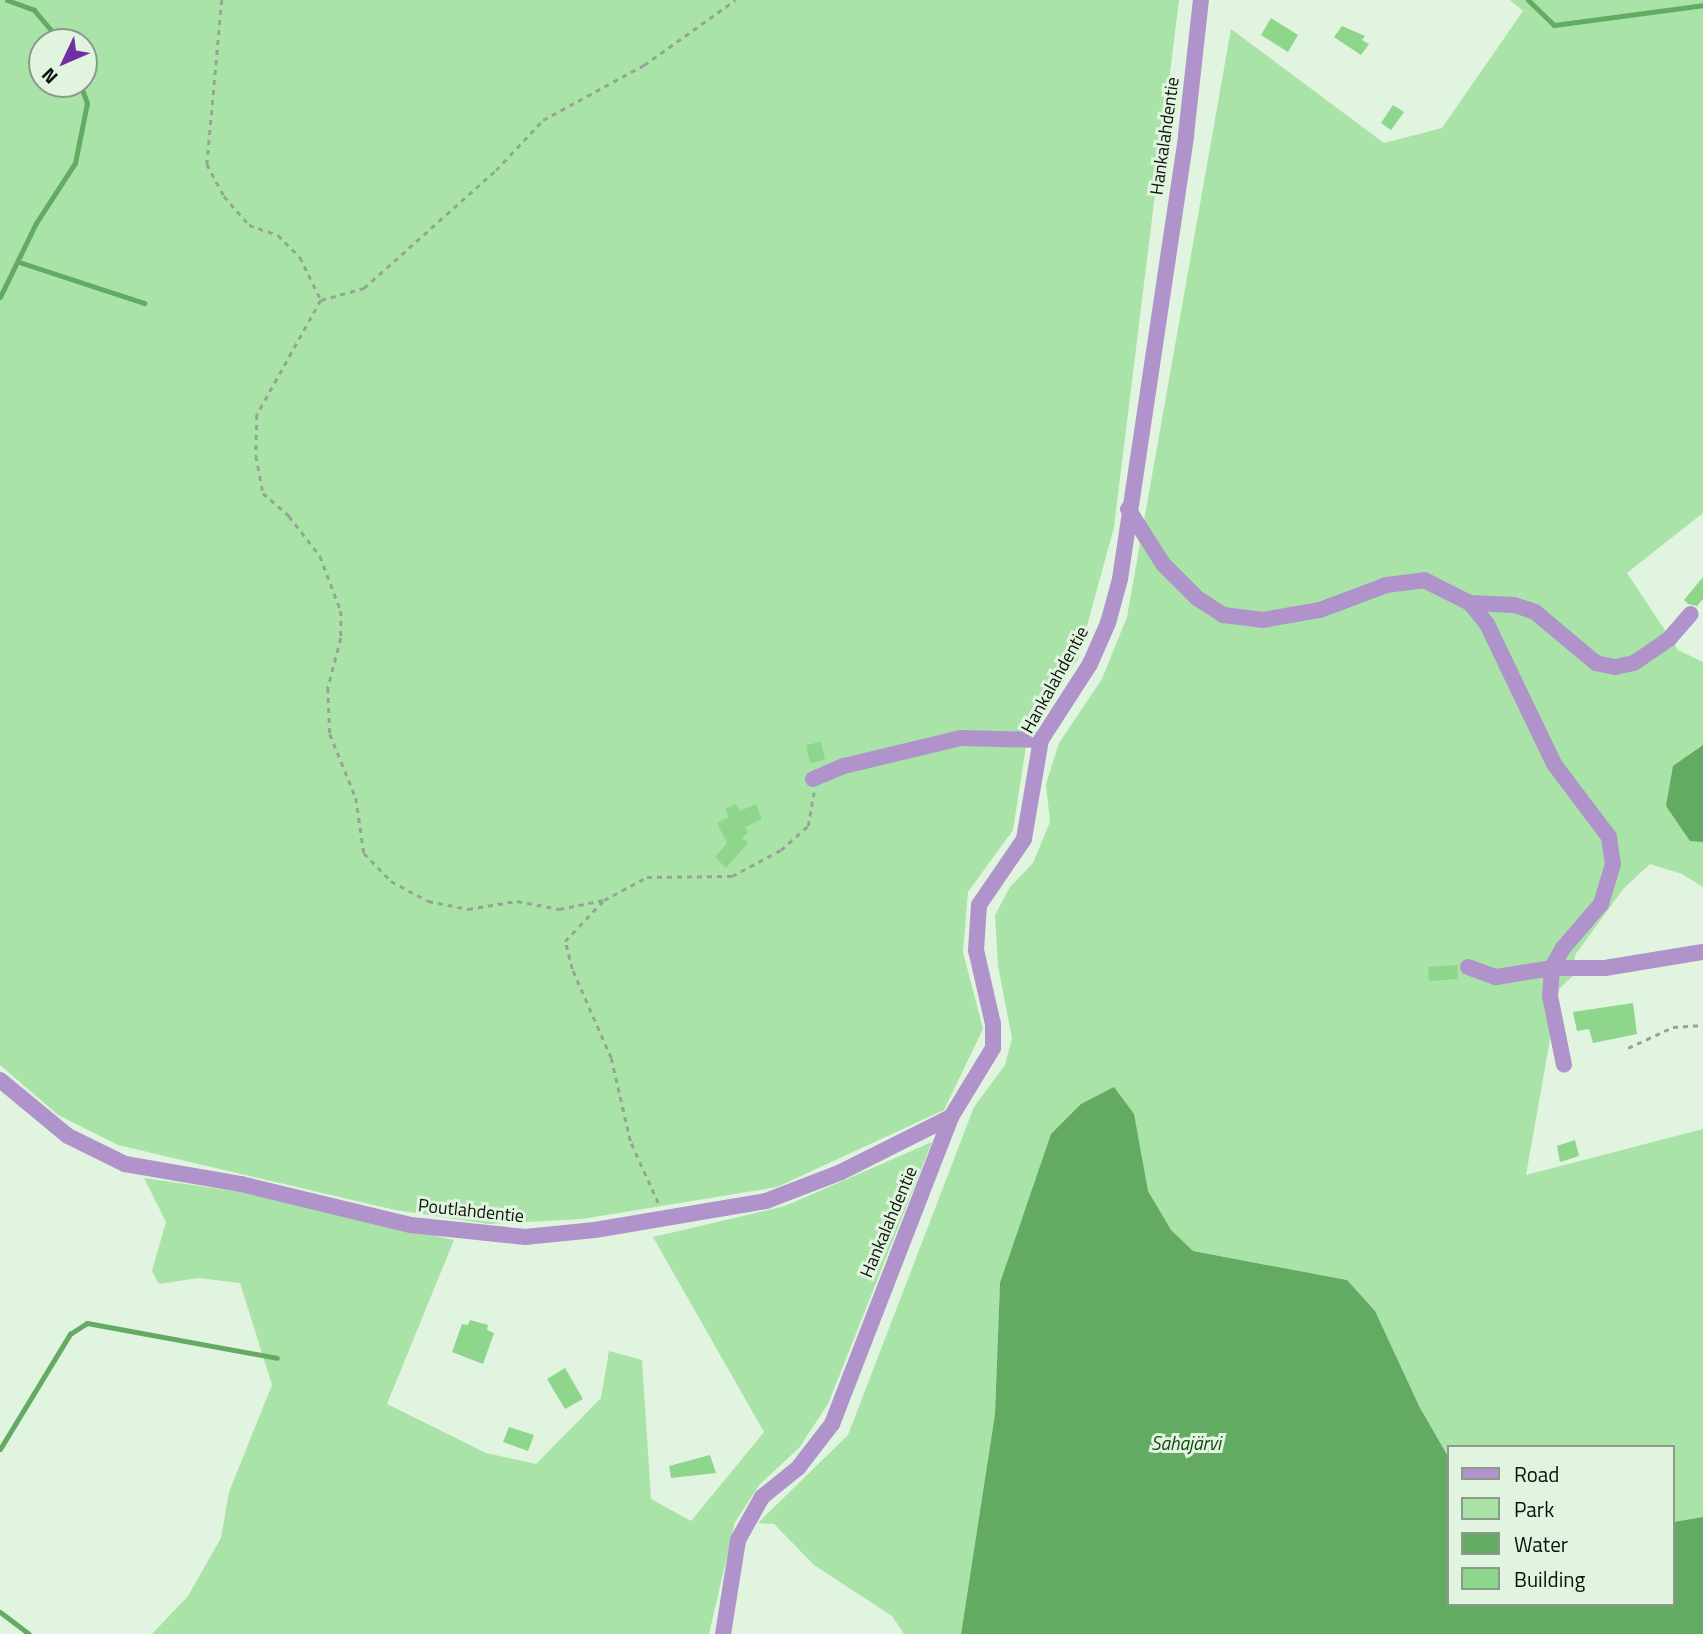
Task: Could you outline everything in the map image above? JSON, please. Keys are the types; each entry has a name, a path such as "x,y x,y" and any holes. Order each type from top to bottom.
{"street":[{"name":"Hankalahdentie","path":"723,1634 738,1540 762,1497 798,1468 832,1424 951,1117 993,1048 993,1024 975,927 986,890 1024,838 1041,740 1090,664 1108,623 1122,554 1186,135 1201,0"},
{"path":"1128,509 1154,550 1197,598 1223,615 1245,620 1321,610 1404,580 1442,585 1470,603 1505,655 1555,764 1609,836 1613,864 1601,904 1563,948 1552,968 1550,996 1564,1065"},
{"path":"1122,554 1154,550"},
{"path":"1470,603 1507,604 1535,612 1596,663 1615,667 1634,663 1669,639 1691,614"},
{"path":"813,779 844,766 961,738 1041,740"},
{"path":"1468,967 1496,977 1552,968 1605,968 1703,952"},
{"name":"Poutlahdentie","path":"0,1080 68,1136 125,1164 228,1181 411,1225 525,1237 665,1219 797,1191 951,1117"}],"path":[{"path":"222,0 207,164 224,196 249,225 278,235 300,257 321,300"},
{"path":"735,0 645,65 542,120 496,170 364,288 321,300 257,415 256,456 263,493 289,516 320,556 341,611 341,638 328,688 330,734 356,798 365,853 391,881 428,901 468,909 517,901 559,909 604,900 647,877 732,876 781,850 808,825 815,802 813,779"},
{"path":"604,900 565,942 572,969 611,1058 630,1141 665,1219"},
{"path":"1628,1048 1673,1027 1703,1026"}],"green space":[{"path":"0,0 1179,0 1114,527 1078,659 1029,727 1013,830 968,892 963,952 983,1029 944,1110 777,1187 582,1219 489,1224 395,1210 118,1145 58,1115 0,1065"},
{"path":"1510,0 1703,0 1703,513 1627,573 1678,650 1703,662 1703,887 1682,874 1650,864 1624,888 1575,955 1574,975 1559,989 1526,1175 1703,1129 1703,1517 1675,1522 1675,1445 1448,1445 1448,1456 1347,1280 1193,1251 1000,1283 995,1414 961,1634 904,1634 892,1616 814,1565 774,1524 758,1523 848,1435 974,1107 1005,1065 1012,1038 998,966 995,915 1010,887 1033,863 1050,822 1046,784 1059,743 1102,679 1127,617 1231,29 1384,143 1442,128 1523,11"},
{"path":"932,1142 828,1404 799,1448 760,1484 735,1522 709,1634 152,1634 188,1596 221,1538 229,1492 272,1385 240,1283 198,1278 159,1284 152,1271 166,1222 144,1178 247,1193 454,1240 387,1404 486,1453 536,1464 601,1398 609,1351 642,1360 651,1499 691,1521 764,1432 653,1237 785,1206"}],"water":[{"path":"1703,745 1703,842 1690,841 1666,806 1673,766"},
{"name":"Sahajärvi","path":"1114,1087 1134,1114 1148,1191 1171,1230 1193,1251 1347,1280 1375,1311 1419,1406 1448,1456 1448,1606 1675,1606 1675,1522 1703,1517 1703,1634 961,1634 995,1414 1000,1283 1051,1134 1081,1104"}],"building":[{"path":"1271,18 1298,35 1288,52 1261,35"},
{"path":"1342,26 1365,36 1362,40 1369,44 1361,55 1334,37"},
{"path":"1393,105 1404,112 1391,130 1381,123"},
{"path":"1703,577 1703,599 1697,606 1688,604 1684,600"},
{"path":"821,742 825,760 810,763 806,745"},
{"path":"736,804 740,811 756,804 762,819 745,827 748,832 742,838 748,843 726,868 715,857 727,843 717,823 729,817 725,809"},
{"path":"1457,965 1458,979 1429,981 1428,967"},
{"path":"1633,1003 1637,1034 1593,1043 1589,1029 1577,1031 1573,1012"},
{"path":"1575,1140 1579,1156 1560,1162 1557,1146"},
{"path":"470,1320 488,1325 487,1330 494,1333 483,1364 452,1352 462,1324 468,1325"},
{"path":"565,1368 583,1399 565,1409 547,1379"},
{"path":"509,1427 534,1435 528,1451 503,1442"},
{"path":"710,1455 716,1473 671,1478 669,1466"}],"waterway":[{"path":"7,0 34,10 49,28"},
{"path":"1528,0 1554,25 1703,5"},
{"path":"0,297 36,223 75,163 87,103 85,98"},
{"path":"19,262 144,303"},
{"path":"0,1449 70,1334 87,1323 277,1358"},
{"path":"0,1612 29,1634"}]}
